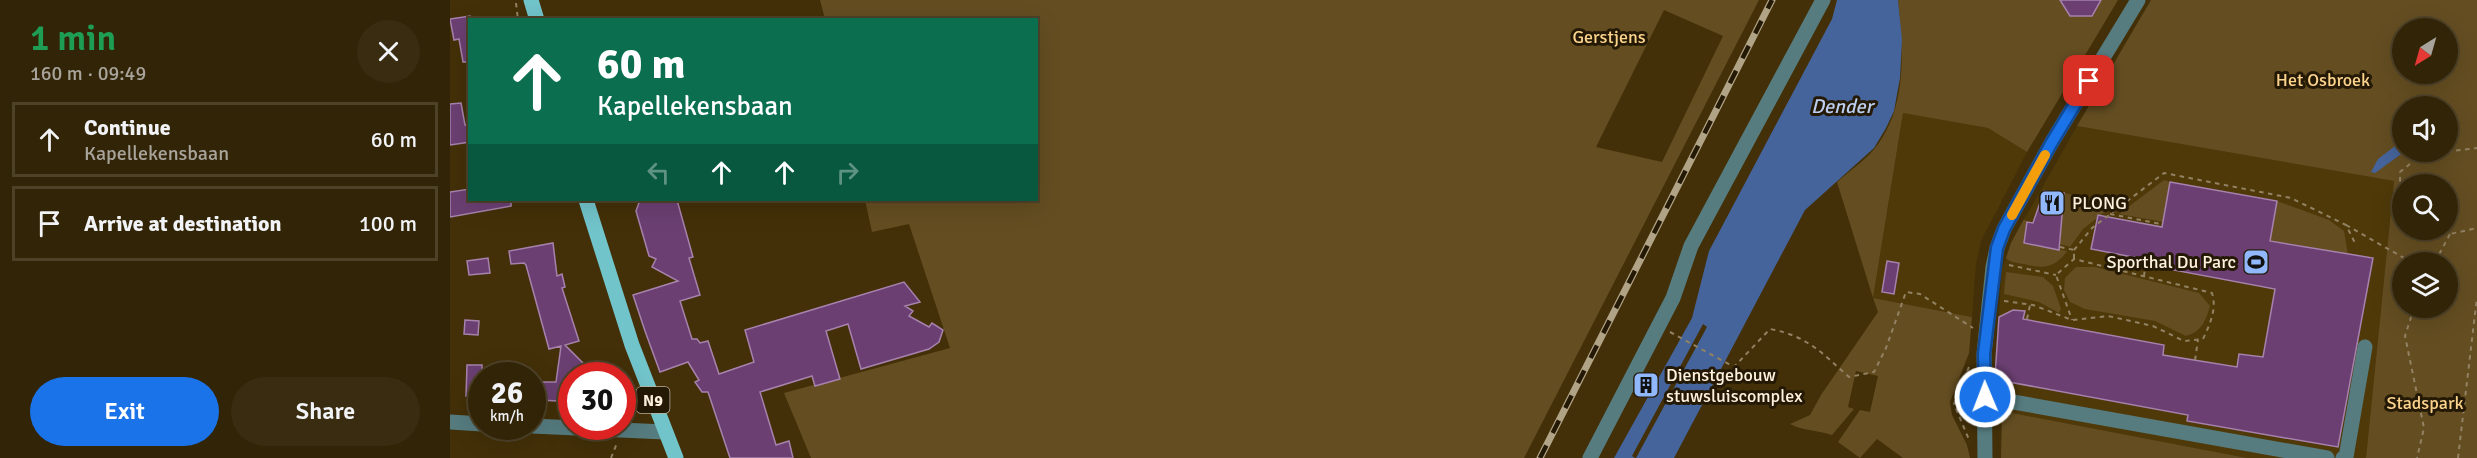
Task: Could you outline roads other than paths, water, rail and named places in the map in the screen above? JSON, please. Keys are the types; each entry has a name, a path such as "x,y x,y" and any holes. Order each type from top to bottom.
{"main road":[{"path":"531,0 536,18"},
{"name":"N9","path":"586,201 632,345 676,458"}],"street":[{"path":"1590,458 1673,298 1691,246 1823,0"},
{"path":"1985,458 1984,354 1993,264 2004,229 2052,142 2138,0"},
{"path":"2343,458 2346,457 2365,348"},
{"path":"1985,397 2327,458"},
{"path":"450,422 468,423"},
{"path":"546,427 665,432"}],"water":[{"name":"Dender","path":"1837,0 1898,0 1902,40 1900,78 1894,111 1886,128 1874,148 1805,210 1674,458 1636,458 1707,327 1703,324 1632,456 1635,458 1614,458 1692,318 1709,251 1832,19"},
{"path":"2392,148 2392,161 2375,173 2371,172 2378,159"}],"railway":[{"path":"1540,458 1772,0"}],"place":[{"name":"PLONG","path":"2052,203"},
{"name":"Sporthal Du Parc","path":"2256,262"},
{"name":"Dienstgebouw stuwsluiscomplex","path":"1646,385"}],"park label":[{"name":"Gerstjens","path":"1609,37"},
{"name":"Het Osbroek","path":"2323,80"},
{"name":"Stadspark","path":"2425,403"}]}
